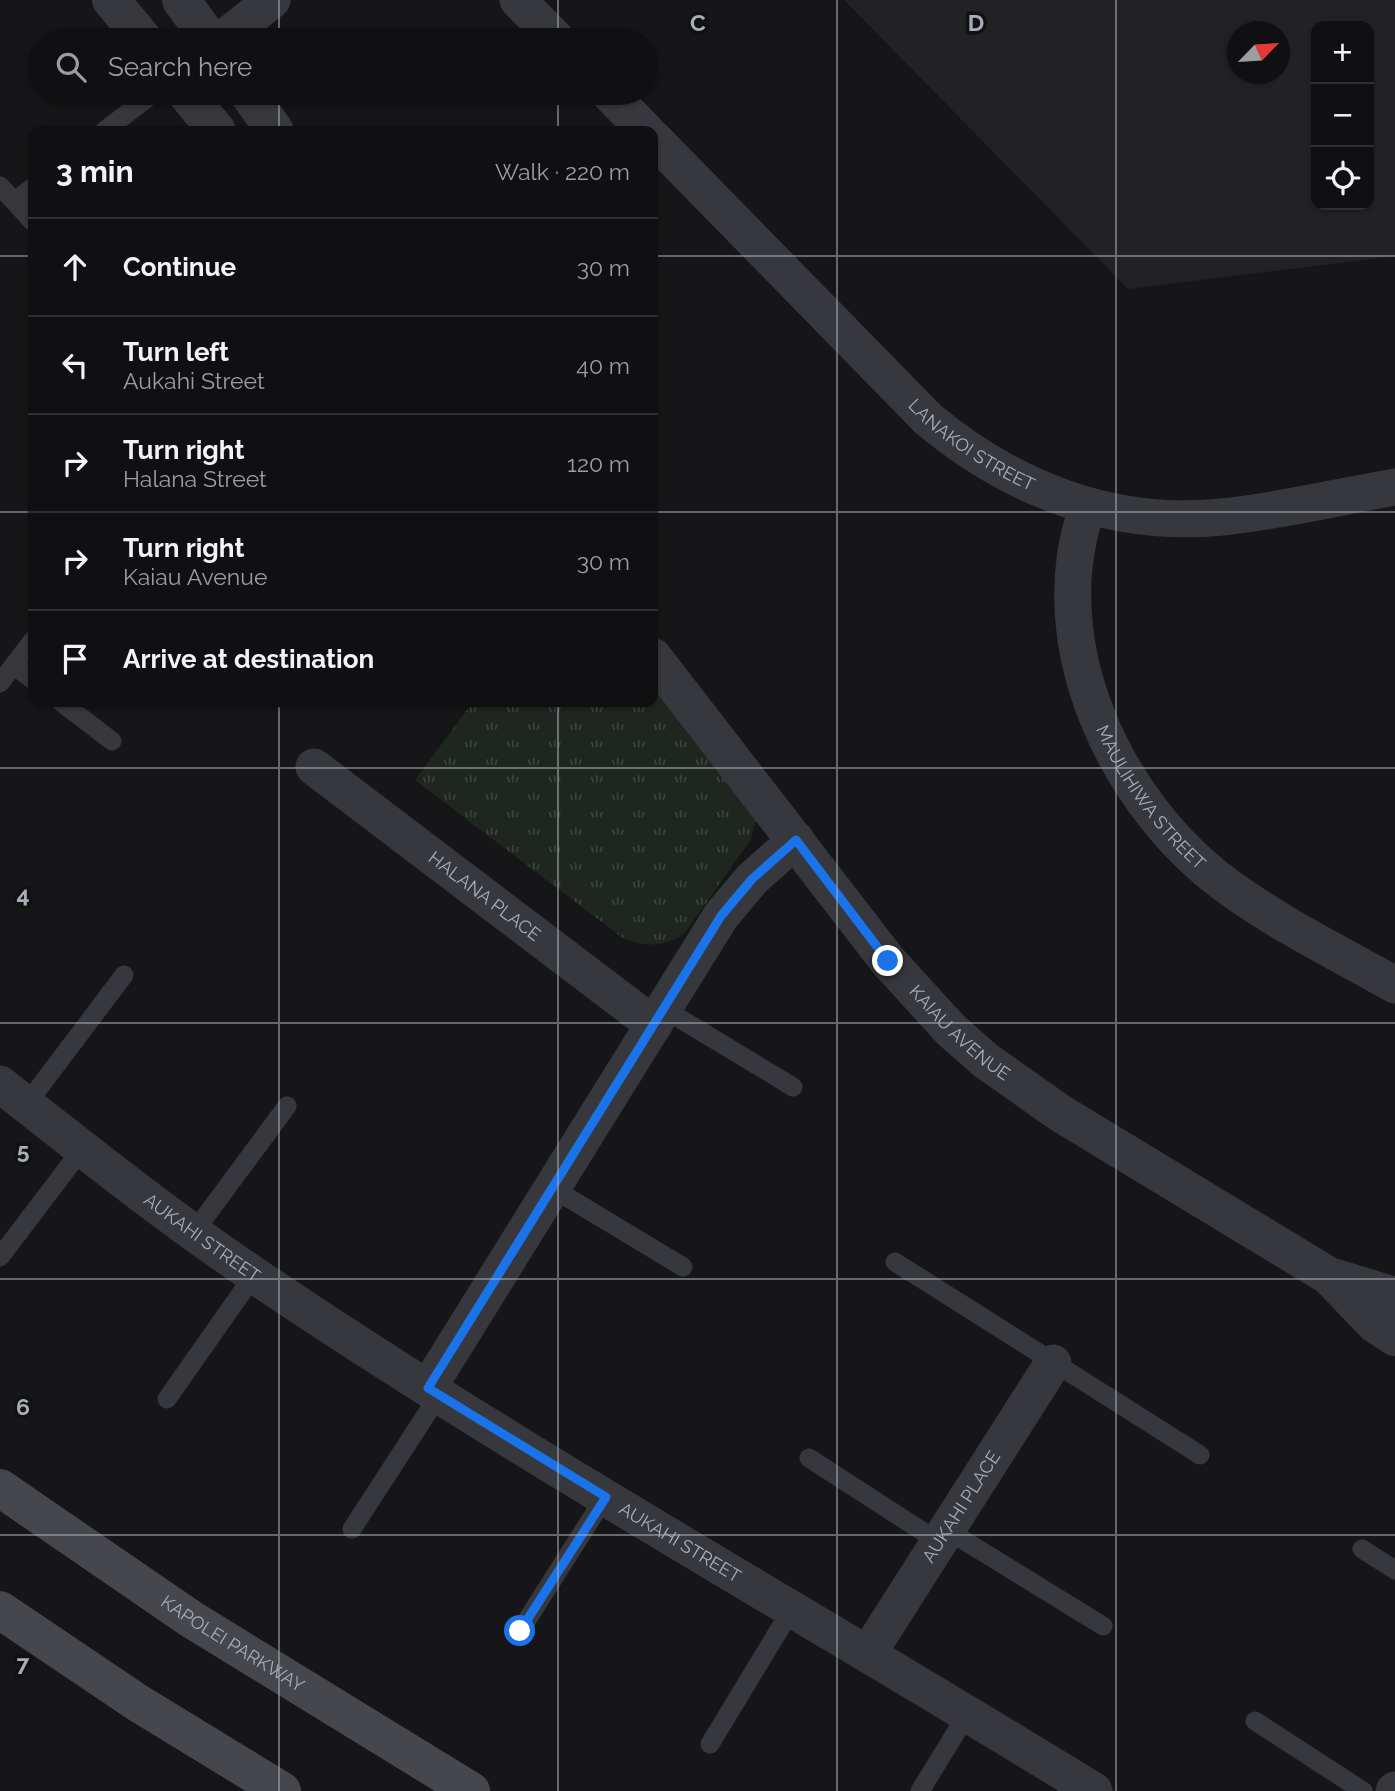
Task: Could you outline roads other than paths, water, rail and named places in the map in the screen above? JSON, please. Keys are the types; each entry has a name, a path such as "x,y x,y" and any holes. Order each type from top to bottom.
{"main road":[{"name":"KAPOLEI PARKWAY","path":"0,1488 191,1619 471,1791"},
{"path":"0,1610 138,1703 282,1791"}],"street":[{"path":"111,0 134,28"},
{"path":"181,0 201,28"},
{"path":"237,28 272,0"},
{"path":"518,0 545,28"},
{"path":"196,105 213,126"},
{"path":"257,105 271,126"},
{"path":"621,105 641,126"},
{"name":"LANAKOI STREET","path":"658,143 939,428 996,468 1032,487 1088,506 1146,517 1222,517 1395,487"},
{"name":"MAULIHIWA STREET","path":"1088,506 1075,549 1072,577 1072,605 1079,654 1092,701 1133,784 1175,839 1230,888 1395,985"},
{"name":"KAIAU AVENUE","path":"658,663 896,970 951,1030 985,1060 1060,1113 1329,1276 1395,1296"},
{"name":"HALANA PLACE","path":"314,767 659,1017"},
{"path":"433,1392 552,1188 729,907 766,865 796,840"},
{"name":"AUKAHI STREET","path":"13,1095 254,1275 433,1392 869,1652 1094,1791"},
{"name":"KAIAU AVENUE","path":"1329,1276 1375,1324 1395,1338"},
{"name":"AUKAHI PLACE","path":"869,1652 1053,1363"}],"lane":[{"path":"110,126 138,105"},
{"path":"0,186 28,216"},
{"path":"15,201 28,191"},
{"path":"0,683 28,647"},
{"path":"15,666 28,676"},
{"path":"68,707 112,741"},
{"path":"13,1095 124,975"},
{"path":"659,1017 793,1087"},
{"path":"194,1231 287,1106"},
{"path":"0,1257 82,1149"},
{"path":"552,1188 683,1267"},
{"path":"895,1262 1200,1455"},
{"path":"167,1399 254,1275"},
{"path":"352,1529 433,1392"},
{"path":"809,1458 1102,1626"},
{"path":"520,1631 606,1497"},
{"path":"1362,1549 1395,1570"},
{"path":"710,1744 793,1607"},
{"path":"920,1791 968,1713"},
{"path":"1255,1721 1363,1791"}]}
